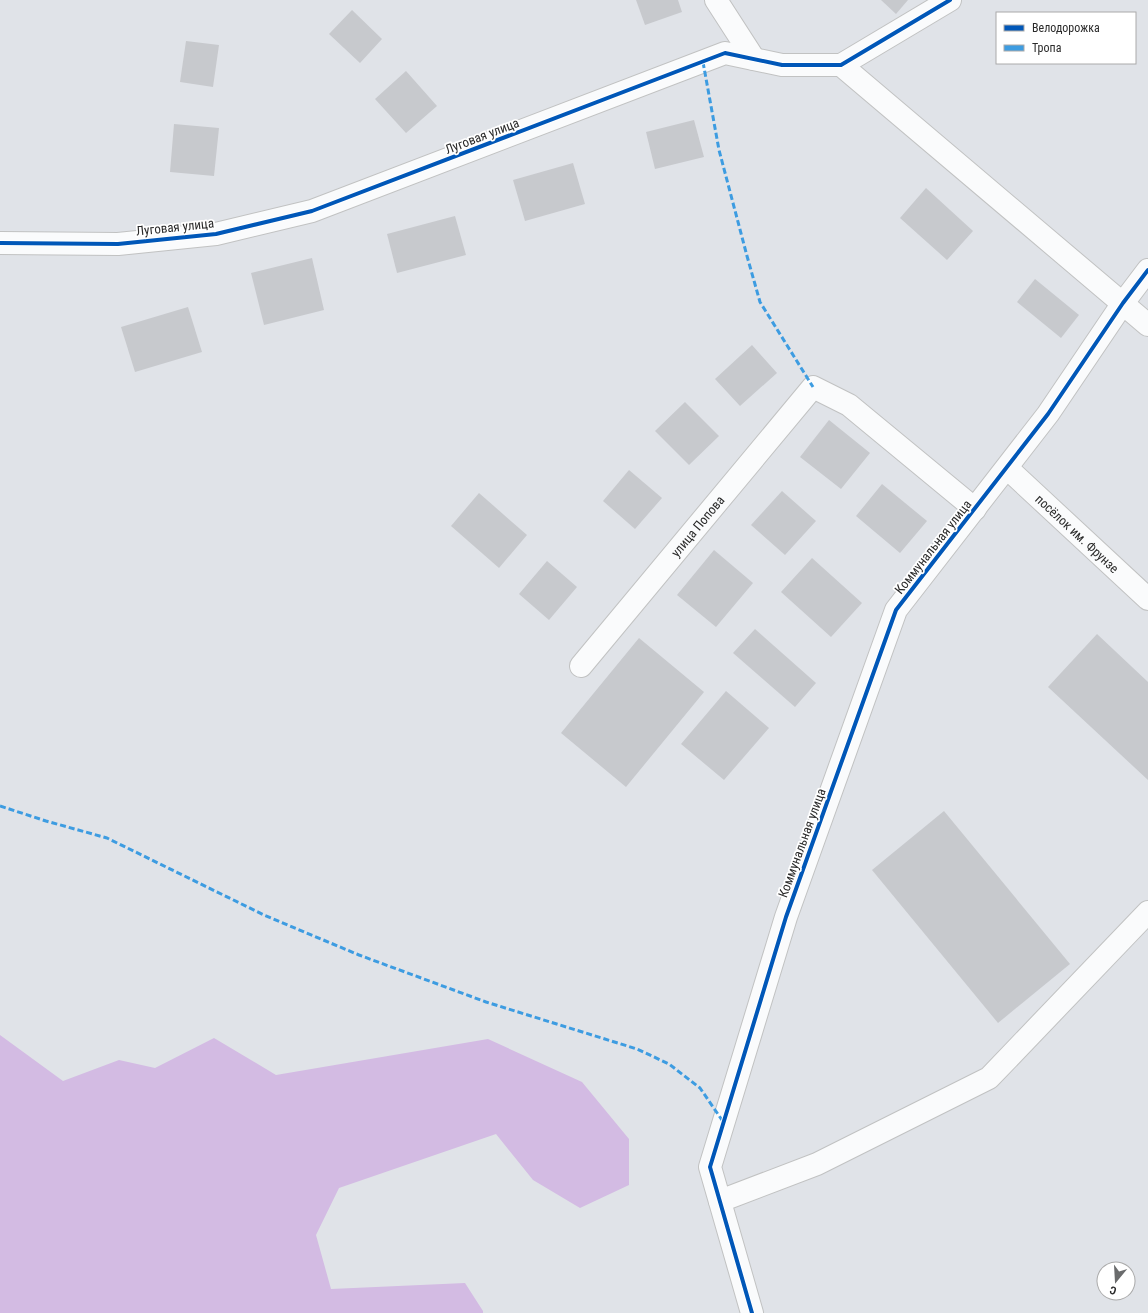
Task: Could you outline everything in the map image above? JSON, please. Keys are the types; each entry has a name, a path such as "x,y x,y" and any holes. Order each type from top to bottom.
{"street":[{"path":"716,0 754,59"},
{"path":"950,0 841,65 1148,325"},
{"name":"Луговая улица","path":"0,243 118,244 216,234 312,211 725,53 782,65 841,65"},
{"name":"Коммунальная улица","path":"752,1313 710,1167 786,917 896,610 1048,414 1123,303 1148,270"},
{"name":"улица Попова","path":"581,666 813,387 849,405 975,509"},
{"name":"посёлок им. Фрунзе","path":"1007,468 1148,599"},
{"path":"720,1201 817,1164 989,1078 1148,912"}],"shaded area":[{"path":"0,1035 63,1081 119,1060 155,1068 214,1038 276,1075 488,1039 582,1082 629,1139 629,1185 580,1208 533,1180 496,1134 339,1188 316,1235 331,1289 465,1283 483,1313 0,1313"}],"building":[{"path":"636,0 678,0 682,12 645,25"},
{"path":"881,0 908,0 896,14"},
{"path":"352,10 382,39 360,63 329,34"},
{"path":"186,41 219,45 213,87 180,82"},
{"path":"406,71 437,106 406,133 375,99"},
{"path":"694,120 704,157 655,169 646,132"},
{"path":"174,124 219,128 214,176 170,172"},
{"path":"573,163 585,204 525,221 513,180"},
{"path":"926,188 973,231 947,260 900,218"},
{"path":"455,216 466,255 397,273 387,234"},
{"path":"312,258 324,310 264,325 251,273"},
{"path":"1035,279 1079,315 1061,338 1017,302"},
{"path":"188,307 202,352 135,372 121,327"},
{"path":"752,345 777,373 740,406 715,379"},
{"path":"685,402 719,436 689,465 655,431"},
{"path":"829,420 870,453 841,489 800,457"},
{"path":"629,470 662,498 635,529 603,501"},
{"path":"882,484 927,521 900,553 856,516"},
{"path":"782,491 816,521 785,555 751,525"},
{"path":"479,493 527,535 499,568 451,526"},
{"path":"714,550 753,583 716,627 677,595"},
{"path":"812,558 862,603 831,637 781,592"},
{"path":"547,561 577,587 549,620 519,594"},
{"path":"755,629 816,683 795,707 733,653"},
{"path":"1097,634 1148,682 1148,780 1048,687"},
{"path":"639,638 704,692 626,787 561,733"},
{"path":"726,691 769,728 724,780 681,744"},
{"path":"944,811 1070,964 998,1023 872,870"}],"marked path":[{"path":"703,62 719,150 760,302 813,387"},
{"path":"0,806 107,838 264,915 359,955 486,1002 637,1049 669,1064 700,1088 724,1123"}],"cycle path":[{"path":"0,243 118,244 216,234 312,211 725,53 782,65 841,65 950,0"},
{"path":"752,1313 710,1167 786,917 896,610 1048,414 1123,303 1148,270"}]}
